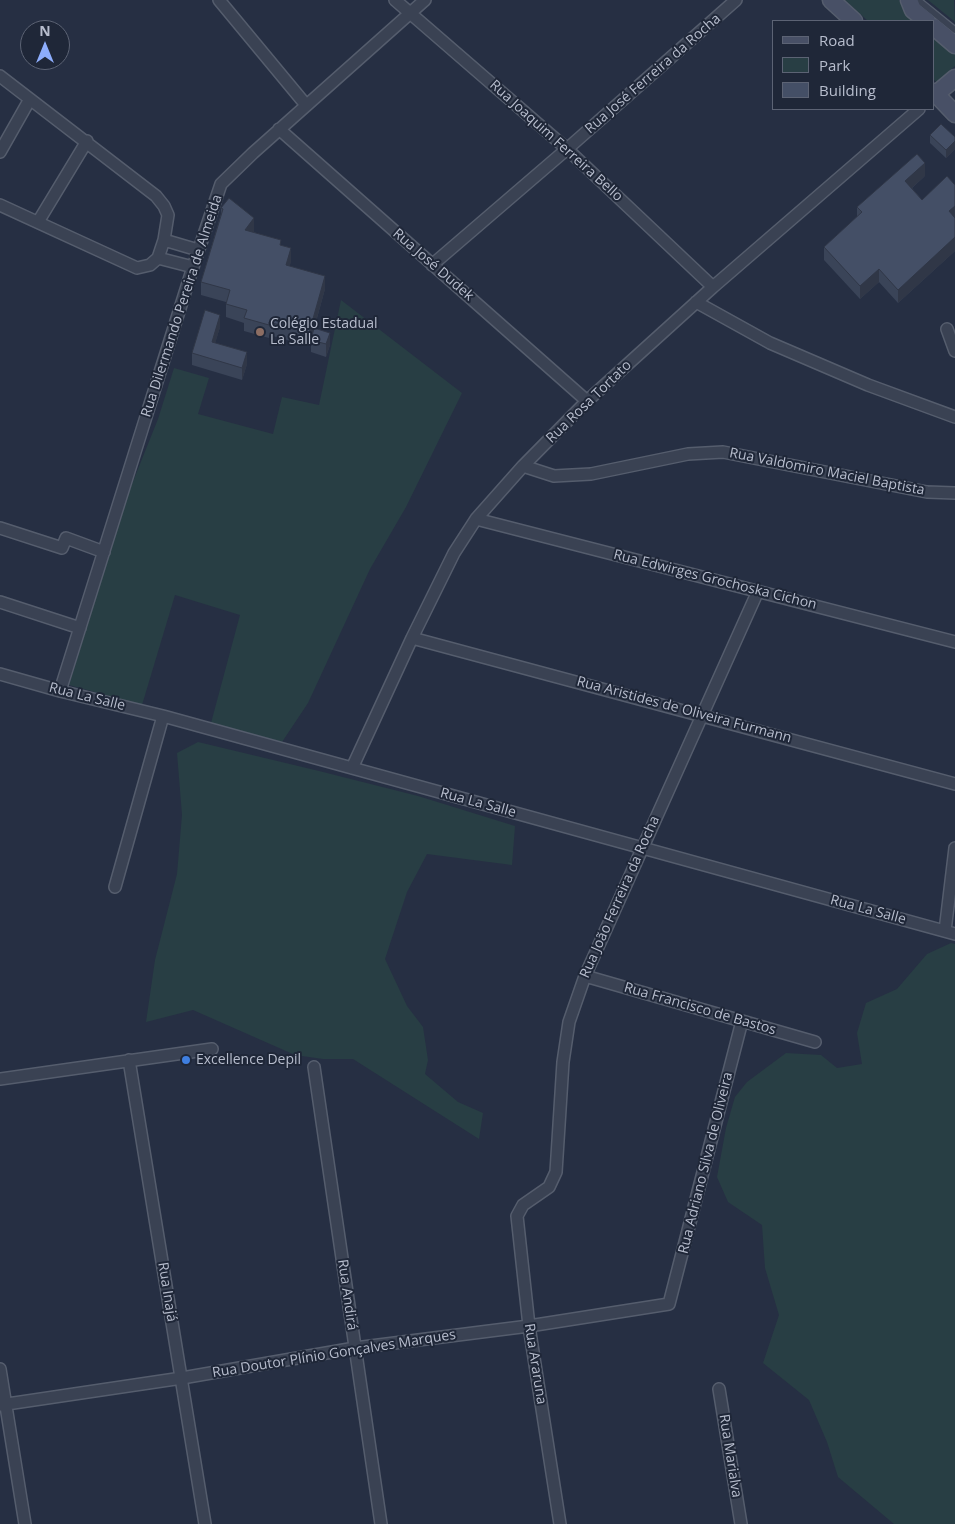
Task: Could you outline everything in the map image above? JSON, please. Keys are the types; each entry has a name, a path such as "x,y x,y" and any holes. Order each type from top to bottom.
{"main road":[{"path":"831,0 853,20"},
{"path":"909,0 913,10 926,20"},
{"path":"935,28 955,44"},
{"path":"955,78 935,94 955,114"}],"street":[{"path":"219,0 306,105"},
{"name":"Rua Joaquim Ferreira Bello","path":"395,0 567,149 714,287"},
{"name":"Rua Dilermando Pereira de Almeida","path":"60,690 198,250 221,184 279,129 425,0"},
{"name":"Rua José Ferreira da Rocha","path":"432,265 736,0"},
{"path":"0,76 87,141 160,201 168,215 164,240 158,258 150,265 137,268 0,205"},
{"path":"0,152 30,99"},
{"name":"Rua Rosa Tortato","path":"352,768 412,638 454,553 476,519 523,466 587,401 696,302 918,110"},
{"name":"Rua José Dudek","path":"279,129 587,401"},
{"path":"38,222 87,141"},
{"path":"164,240 198,250"},
{"path":"158,258 193,267"},
{"path":"696,302 770,343 868,385 955,417"},
{"path":"947,329 955,350"},
{"name":"Rua Valdomiro Maciel Baptista","path":"523,466 554,476 591,474 688,454 723,452 928,492 955,493"},
{"name":"Rua Edwirges Grochoska Cichon","path":"476,519 955,642"},
{"path":"0,528 62,548 66,538 104,552"},
{"name":"Rua João Ferreira da Rocha","path":"523,1205 549,1188 556,1172 563,1062 569,1022 585,976 758,591"},
{"path":"0,602 80,628"},
{"name":"Rua Aristides de Oliveira Furmann","path":"412,638 955,784"},
{"name":"Rua La Salle","path":"0,674 163,716 950,932"},
{"path":"116,887 163,716"},
{"path":"950,932 955,848"},
{"name":"Rua Francisco de Bastos","path":"585,976 815,1042"},
{"name":"Rua Adriano Silva de Oliveira","path":"669,1304 742,1021"},
{"path":"0,1079 212,1049"},
{"name":"Rua Inajá","path":"129,1060 205,1524"},
{"name":"Rua Andirá","path":"314,1066 380,1524"},
{"name":"Rua Araruna","path":"523,1205 516,1216 529,1326 560,1524"},
{"name":"Rua Doutor Plínio Gonçalves Marques","path":"3,1405 182,1378 355,1348 529,1326 669,1304"},
{"path":"0,1369 3,1405 25,1524"},
{"name":"Rua Marialva","path":"719,1389 741,1524"}],"lane":[{"path":"918,0 955,30"}],"green space":[{"path":"845,0 899,0 910,15 917,20 867,20"},
{"path":"928,0 954,0 955,22"},
{"path":"935,36 955,52 955,66 937,82 935,81"},
{"path":"341,300 462,393 406,507 370,569 308,703 282,742 211,723 240,615 175,595 142,705 69,685 126,499 158,419 174,368 209,378 198,414 273,434 282,397 319,405"},
{"path":"198,742 418,796 515,826 512,865 427,854 407,892 385,959 407,1006 423,1027 428,1060 425,1074 458,1102 483,1113 479,1139 353,1059 323,1059 295,1055 193,1010 146,1022 155,960 177,874 182,815 177,753"},
{"path":"951,943 955,944 955,1524 894,1524 838,1477 827,1442 809,1400 763,1363 779,1315 765,1268 762,1225 728,1202 717,1177 726,1128 735,1097 747,1082 786,1053 821,1055 837,1068 862,1064 857,1033 866,1003 897,989 927,954"}],"building":[{"path":"941,124 955,137 955,141 946,150 930,135"},
{"path":"917,154 925,163 905,181 922,200 947,176 955,185 955,206 949,211 955,218 955,237 898,290 879,269 860,286 824,247 862,212 857,207"},
{"path":"229,198 254,218 245,230 281,240 280,245 291,248 286,265 325,276 309,333 269,322 269,325 244,318 247,310 226,304 230,290 201,282 223,209 221,208"},
{"path":"205,310 220,315 212,342 247,352 242,368 192,353"},
{"path":"314,328 330,333 326,344 311,340"}],"place":[{"name":"Colégio Estadual La Salle","path":"260,332"},
{"name":"Excellence Depil","path":"186,1060"}]}
